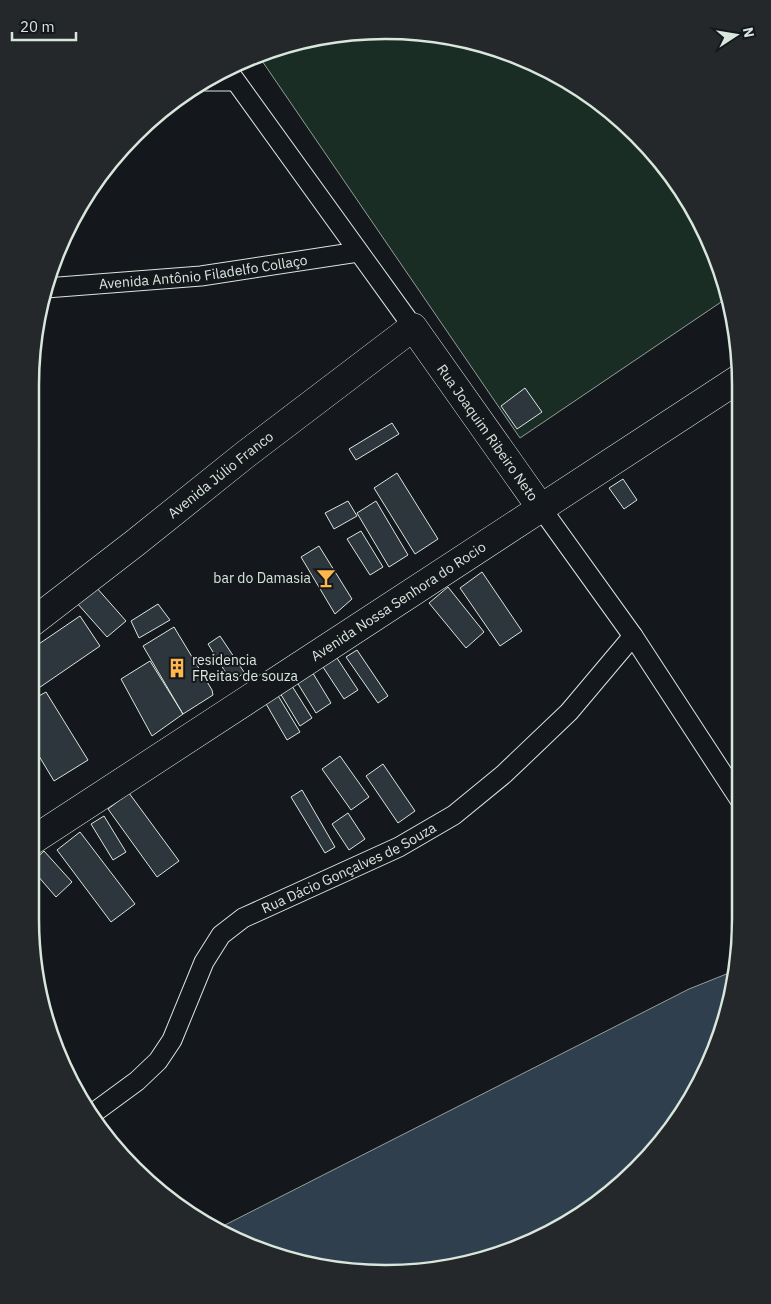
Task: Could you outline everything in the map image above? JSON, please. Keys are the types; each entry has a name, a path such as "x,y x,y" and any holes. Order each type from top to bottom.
{"main road":[{"name":"Rua Joaquim Ribeiro Neto","path":"413,327 541,508"},
{"name":"Avenida Júlio Franco","path":"39,617 246,454 413,327"},
{"name":"Avenida Nossa Senhora do Rocio","path":"39,836 732,383"}],"street":[{"name":"Rua Joaquim Ribeiro Neto","path":"231,75 413,327"},
{"name":"Avenida Antônio Filadelfo Collaço","path":"53,287 201,276 358,252"},
{"name":"Rua Joaquim Ribeiro Neto","path":"541,508 633,636 732,788"},
{"name":"Rua Dácio Gonçalves de Souza","path":"97,1111 137,1081 158,1061 172,1040 204,962 221,935 244,918 400,847 454,814 504,774 569,712 633,636"}],"green space":[{"path":"363,39 408,39 431,42 453,45 497,57 559,85 597,110 631,140 661,174 674,193 686,212 706,253 722,302 520,438 262,61 318,45"}],"water":[{"path":"728,974 714,1030 686,1092 661,1130 631,1164 597,1194 559,1219 497,1247 453,1259 408,1265 363,1265 318,1259 274,1247 224,1225 689,989"}],"building":[{"path":"525,388 542,412 517,429 501,406"},
{"path":"392,423 399,434 356,460 349,449"},
{"path":"397,473 438,539 415,554 374,488"},
{"path":"623,479 637,500 624,509 609,488"},
{"path":"348,501 357,516 334,529 325,513"},
{"path":"376,501 408,555 389,567 357,513"},
{"path":"361,531 383,567 370,575 347,539"},
{"name":"bar do Damasia","path":"319,546 352,599 335,614 301,557"},
{"path":"482,572 522,631 500,646 460,588"},
{"path":"96,587 126,621 107,637 77,603"},
{"path":"448,587 484,632 466,648 429,603"},
{"path":"158,604 170,620 139,638 131,621"},
{"path":"80,616 100,646 39,688 39,644"},
{"name":"residencia FReitas de souza","path":"174,627 212,690 213,695 183,714 143,646"},
{"path":"220,636 244,672 238,678 231,681 208,644"},
{"path":"357,650 388,696 378,703 346,657"},
{"path":"335,655 358,690 344,699 321,664"},
{"path":"150,661 183,714 152,736 121,679"},
{"path":"311,670 331,703 316,713 295,679"},
{"path":"292,686 312,718 300,726 280,693"},
{"path":"46,692 88,760 54,781 39,756 39,696"},
{"path":"277,694 300,732 287,740 265,702"},
{"path":"340,756 369,797 351,810 322,769"},
{"path":"383,764 415,811 398,823 366,776"},
{"path":"302,790 335,847 325,853 291,797"},
{"path":"129,793 179,861 157,877 108,809"},
{"path":"348,813 365,839 349,850 332,824"},
{"path":"104,816 126,852 113,860 91,824"},
{"path":"80,832 135,904 111,922 57,850"},
{"path":"44,851 72,882 56,897 39,877 39,856"}],"place":[{"name":"bar do Damasia","path":"326,578"},
{"name":"residencia FReitas de souza","path":"177,668"}]}
